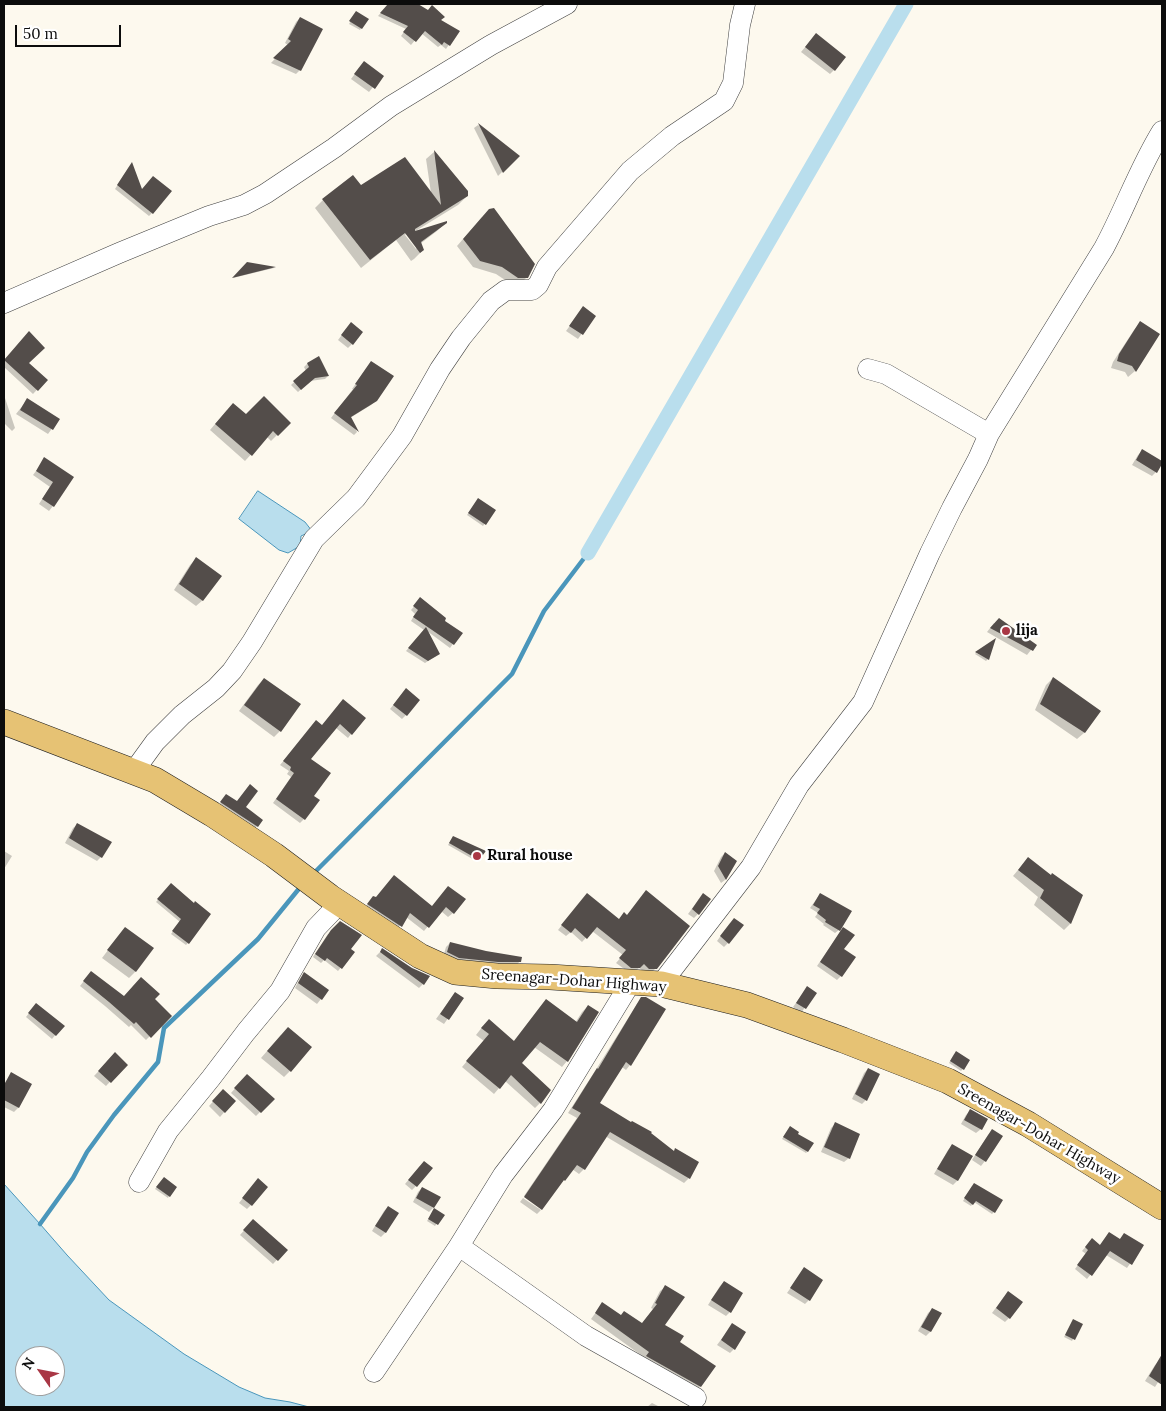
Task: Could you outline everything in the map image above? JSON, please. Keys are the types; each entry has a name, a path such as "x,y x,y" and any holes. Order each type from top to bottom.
{"main road":[{"name":"Sreenagar-Dohar Highway","path":"4,722 155,780 212,814 274,855 335,900 420,956 455,972 497,976 550,977 661,984 747,1005 948,1081 1028,1124 1162,1207"}],"street":[{"path":"4,303 209,216 244,205 334,148 391,106 491,45 567,4"},
{"path":"134,772 155,742 182,715 216,688 232,671 252,642 314,539 356,498 402,436 440,368 461,338 492,301 506,290 532,290 538,286 547,267 630,171 672,136 724,101 733,83 740,25 745,4"},
{"path":"661,984 751,867 800,785 863,702 930,553 989,434 1104,248 1119,220 1134,182 1162,130"},
{"path":"868,369 886,374 989,434"},
{"path":"139,1182 168,1131 280,991 316,928 335,900"},
{"path":"374,1372 459,1246 503,1175 553,1110 631,982"},
{"path":"459,1246 586,1336 696,1398"}],"water":[{"path":"258,491 305,522 312,531 301,536 300,546 288,553 279,550 239,519"},
{"path":"4,1184 109,1300 184,1354 239,1387 265,1398 309,1407 4,1407"}],"building":[{"path":"388,4 418,4 428,10 432,5 445,17 441,20 460,31 450,46 444,42 442,45 425,31 416,42 403,32 408,26 380,13"},
{"path":"356,11 369,19 362,29 349,21"},
{"path":"300,17 323,29 301,71 273,58 291,41 288,39"},
{"path":"816,33 846,57 835,71 805,47"},
{"path":"364,61 384,76 375,89 354,74"},
{"path":"478,123 520,156 503,173"},
{"path":"434,150 468,191 468,196 415,229 415,231 447,221 447,223 421,242 424,250 420,253 405,233 370,260 322,199 353,175 361,185 405,157 441,205"},
{"path":"132,162 142,189 153,176 172,191 153,214 117,185"},
{"path":"494,208 535,264 528,278 518,278 502,267 480,261 463,239 489,209"},
{"path":"247,262 276,267 232,278"},
{"path":"583,306 596,316 583,335 569,326"},
{"path":"1140,321 1160,334 1136,372 1132,366 1117,361 1119,354"},
{"path":"351,322 363,332 353,345 341,335"},
{"path":"29,331 45,348 29,363 48,380 38,391 4,360"},
{"path":"319,356 329,376 315,378 301,390 293,381 309,367 307,363"},
{"path":"371,361 394,376 377,401 351,417 359,432 334,413 357,385 355,384"},
{"path":"264,396 291,423 278,436 273,431 252,456 215,424 233,403 246,414"},
{"path":"27,398 60,419 53,430 20,410"},
{"path":"1142,449 1162,461 1157,473 1136,460"},
{"path":"44,457 74,477 54,507 42,499 53,482 36,471"},
{"path":"478,498 496,510 486,525 468,513"},
{"path":"196,557 222,576 203,601 179,584"},
{"path":"420,597 446,618 445,621 463,633 454,645 413,617 418,610 413,606"},
{"name":"lija","path":"999,618 1037,645 1033,651 990,628"},
{"path":"426,627 440,654 428,661 408,648"},
{"path":"996,638 989,660 975,652"},
{"path":"1053,677 1101,711 1085,733 1040,704"},
{"path":"264,678 301,704 281,732 244,705"},
{"path":"406,688 420,700 407,716 393,705"},
{"path":"343,699 366,718 352,735 340,724 311,759 331,773 314,796 320,800 305,820 276,799 294,773 290,770 291,767 283,761 316,720 322,725"},
{"path":"250,784 258,791 246,807 263,820 258,827 220,802 226,794 237,801"},
{"path":"77,823 112,842 102,858 69,838"},
{"name":"Rural house","path":"453,836 486,851 479,860 449,843"},
{"path":"725,852 737,861 726,880 718,866"},
{"path":"1028,857 1051,875 1052,873 1083,895 1071,924 1040,898 1044,890 1018,870"},
{"path":"394,875 432,906 448,886 466,899 454,914 446,907 429,928 410,913 402,927 367,904 373,896 376,897"},
{"path":"171,883 194,903 195,901 211,914 189,944 172,931 181,919 157,899"},
{"path":"646,890 690,926 657,969 649,969 644,964 640,968 631,968 619,958 626,950 597,927 587,939 575,928 571,933 561,925 587,893 619,919 624,912 627,915"},
{"path":"703,893 711,899 699,915 692,909"},
{"path":"820,893 852,911 840,931 825,922 826,920 817,913 820,909 813,905"},
{"path":"734,918 744,925 729,944 720,936"},
{"path":"340,921 362,935 351,949 355,952 342,969 327,958 325,961 315,954 331,930"},
{"path":"125,927 154,948 136,972 107,950"},
{"path":"843,927 855,935 844,949 856,957 842,977 820,962"},
{"path":"450,942 522,957 521,962 459,958 447,952"},
{"path":"382,948 412,968 430,976 424,985 380,952"},
{"path":"91,971 124,996 141,977 160,994 155,999 172,1016 151,1038 136,1022 134,1024 83,981"},
{"path":"304,972 329,990 322,1000 298,983"},
{"path":"807,986 817,993 806,1009 796,1003"},
{"path":"455,992 464,998 449,1020 440,1014"},
{"path":"641,997 646,997 666,1009 631,1066 626,1062 600,1103 652,1132 674,1151 675,1148 699,1162 690,1179 610,1132 585,1170 577,1165 542,1210 524,1197 581,1113 572,1108"},
{"path":"546,999 577,1022 588,1005 599,1012 568,1062 540,1042 522,1063 551,1090 541,1104 511,1075 500,1089 466,1061 489,1034 481,1028 489,1019 514,1041"},
{"path":"36,1003 65,1026 56,1036 28,1013"},
{"path":"288,1027 312,1047 291,1072 267,1051"},
{"path":"956,1051 970,1060 964,1070 950,1061"},
{"path":"115,1052 128,1065 111,1083 98,1071"},
{"path":"868,1068 880,1074 867,1101 855,1094"},
{"path":"11,1072 32,1084 19,1108 4,1100 4,1085"},
{"path":"247,1074 275,1099 261,1113 234,1088"},
{"path":"223,1089 236,1101 225,1113 212,1101"},
{"path":"970,1109 988,1119 982,1130 964,1120"},
{"path":"835,1122 860,1134 850,1159 824,1147"},
{"path":"790,1126 799,1132 798,1134 814,1143 808,1152 783,1137"},
{"path":"992,1129 1003,1136 986,1162 975,1155"},
{"path":"952,1144 973,1156 958,1181 937,1169"},
{"path":"424,1161 433,1168 417,1187 408,1180"},
{"path":"164,1177 177,1187 170,1197 156,1187"},
{"path":"258,1178 268,1187 252,1206 242,1198"},
{"path":"974,1183 1003,1200 995,1213 976,1201 973,1205 964,1198"},
{"path":"422,1187 441,1197 434,1208 416,1198"},
{"path":"388,1206 399,1213 386,1233 375,1226"},
{"path":"434,1208 445,1215 438,1225 428,1219"},
{"path":"253,1219 288,1250 278,1261 243,1230"},
{"path":"1109,1232 1120,1239 1124,1233 1144,1245 1132,1265 1110,1251 1092,1276 1077,1265 1088,1250 1085,1247 1092,1238 1100,1245"},
{"path":"804,1267 823,1280 810,1301 790,1288"},
{"path":"724,1281 743,1293 731,1313 711,1300"},
{"path":"665,1285 685,1297 665,1325 684,1336 680,1342 716,1366 701,1387 646,1356 649,1352 595,1313 602,1302 621,1315 624,1311 642,1323 657,1304 655,1303"},
{"path":"1008,1291 1023,1302 1010,1319 996,1308"},
{"path":"932,1308 942,1313 931,1332 921,1327"},
{"path":"1073,1319 1083,1324 1075,1340 1065,1335"},
{"path":"732,1323 746,1332 735,1350 721,1340"},
{"path":"1162,1354 1162,1385 1149,1376"}],"waterway":[{"path":"588,553 906,4"},
{"path":"313,874 512,674 544,611 588,553"},
{"path":"40,1224 73,1178 87,1152 114,1115 158,1062 164,1028 258,939 302,885"}],"place":[{"name":"lija","path":"1006,631"},
{"name":"Rural house","path":"477,856"}]}
